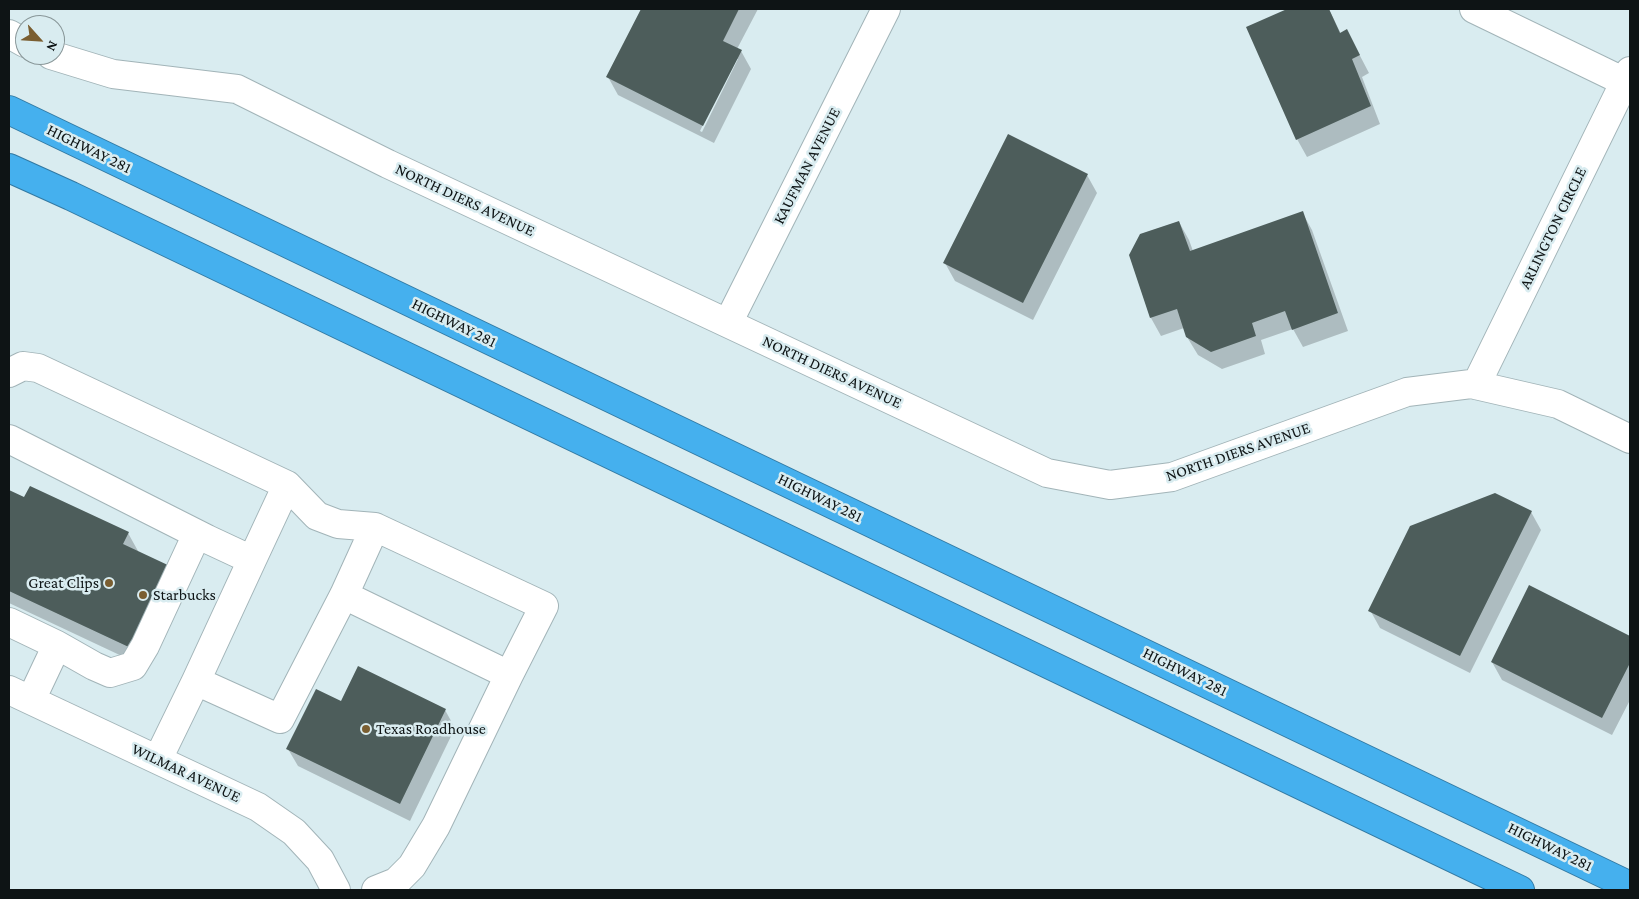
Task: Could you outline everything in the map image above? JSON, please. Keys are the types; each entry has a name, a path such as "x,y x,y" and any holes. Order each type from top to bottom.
{"highway":[{"name":"HIGHWAY 281","path":"9,110 1630,886"},
{"path":"9,168 1520,890"}],"street":[{"name":"KAUFMAN AVENUE","path":"728,323 886,9"},
{"path":"1474,9 1628,77"},
{"name":"NORTH DIERS AVENUE","path":"65,59 113,74 237,89 388,164 1047,473 1110,485 1172,477 1407,392 1476,385 1558,404 1630,439"},
{"name":"ARLINGTON CIRCLE","path":"1476,385 1628,77"},
{"path":"9,373 23,366 38,368 287,485 316,516 338,524 375,527 544,606 436,826 412,866 396,882 376,890"},
{"path":"9,439 252,560"},
{"path":"158,759 196,682 287,485"},
{"path":"196,682 280,719 344,595 375,527"},
{"path":"9,622 58,645 110,673 133,666 145,646 197,534"},
{"path":"344,595 509,676"},
{"path":"20,695 58,645"},
{"name":"WILMAR AVENUE","path":"20,695 258,806 294,832 320,860 336,890"}],"building":[{"path":"641,9 739,9 723,41 742,50 703,126 606,77"},
{"path":"1287,9 1329,9 1340,33 1347,29 1360,55 1352,59 1371,106 1296,140 1246,27"},
{"path":"1008,134 1088,174 1023,303 943,263"},
{"path":"1303,211 1338,313 1292,330 1285,311 1252,323 1256,336 1211,352 1186,337 1177,309 1150,318 1129,255 1140,234 1179,221 1190,251"},
{"path":"30,486 129,532 123,544 172,567 133,649 9,591 9,490 24,497"},
{"path":"1495,493 1532,511 1460,656 1368,611 1410,526"},
{"path":"1529,585 1630,636 1630,663 1602,718 1491,662"},
{"name":"Texas Roadhouse","path":"358,666 446,709 400,804 286,749 316,689 341,701"}],"place":[{"name":"Great Clips","path":"109,583"},
{"name":"Starbucks","path":"143,595"},
{"name":"Texas Roadhouse","path":"366,729"}]}
